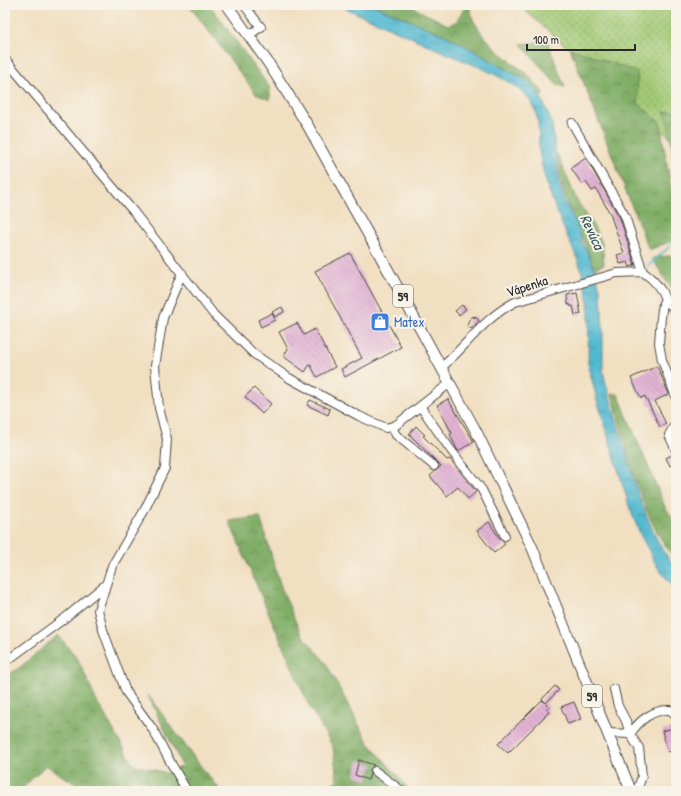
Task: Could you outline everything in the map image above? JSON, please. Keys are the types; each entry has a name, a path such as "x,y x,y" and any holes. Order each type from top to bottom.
{"main road":[{"name":"59","path":"228,5 282,83 308,126 477,433 532,546 631,791"}],"street":[{"path":"244,5 261,27 250,35"},
{"path":"5,60 133,211 214,315 254,354 303,386 383,427 392,427 410,415 450,383"},
{"path":"572,123 625,216 643,272 657,284 665,299 676,311"},
{"name":"Vápenka","path":"442,367 487,320 505,307 526,298 578,285 605,276 618,273 643,272"},
{"path":"182,273 163,318 155,366 159,408 167,439 165,468 144,511 112,566 98,610 103,630 126,692 152,728 187,791"},
{"path":"665,299 661,317 659,343 662,360 676,397"},
{"path":"420,406 450,449 482,490 505,536"},
{"path":"676,422 669,435 676,450"},
{"path":"392,427 396,435 434,466"},
{"path":"5,662 65,618 106,583"},
{"path":"614,689 618,706 630,734 639,748 642,776 637,791"},
{"path":"630,734 645,718 660,711 670,710 676,717"},
{"path":"607,733 630,734"},
{"path":"375,771 402,791"}],"green space":[{"path":"189,5 210,5 270,88 270,100 256,94"},
{"path":"373,5 408,5 448,25 456,22 466,5 469,5 473,20 483,35 498,51 528,75 544,93 542,96 522,78 449,37"},
{"path":"519,5 676,5 676,143"},
{"path":"547,41 565,87 557,85 521,44"},
{"path":"570,48 637,72 638,103 660,122 676,219 676,239 649,250"},
{"path":"676,111 676,176 668,120 664,112"},
{"path":"557,153 577,201 591,221 602,243 604,264 594,269 584,241 574,223 562,187"},
{"path":"676,255 676,296 652,258"},
{"path":"612,394 618,394 665,507 676,523 676,560 652,523 643,502 629,459"},
{"path":"260,517 281,587 300,632 326,663 368,742 411,791 322,791 337,780 333,747 308,704 229,521"},
{"path":"58,635 78,659 97,702 134,765 167,773 182,766 148,695 202,768 221,791 103,791 79,785 46,765 20,791 5,791 5,677 19,668"}],"water":[{"path":"337,5 373,5 449,37 530,83 541,97 552,123 559,182 565,202 576,223 583,244 592,262 601,292 603,369 605,380 638,494 663,551 676,567 676,590 658,568 641,536 630,509 597,400 588,364 589,312 587,294 577,258 556,211 544,174 539,148 536,112 533,105 517,88 493,74"}],"building":[{"path":"586,158 620,218 635,265 630,267 628,262 620,264 617,255 624,253 612,217 596,189 592,191 586,182 582,184 571,168"},
{"path":"350,253 401,347 345,377 341,369 362,358 315,271"},
{"path":"577,293 581,314 575,315 573,306 570,306 570,304 568,305 567,295"},
{"path":"462,305 466,309 459,315 455,311"},
{"path":"282,307 284,312 275,317 272,312"},
{"path":"272,313 275,320 261,327 258,320"},
{"path":"473,316 474,318 475,316 479,321 471,329 467,325 469,322 468,321"},
{"path":"297,323 304,335 315,329 335,367 317,377 310,364 305,372 283,356 288,349 279,332"},
{"path":"657,366 669,394 655,401 666,424 660,427 645,396 641,398 631,378"},
{"path":"254,388 271,404 262,414 245,397"},
{"path":"448,399 474,442 458,451 450,435 452,433 437,405"},
{"path":"310,400 330,409 328,415 307,405"},
{"path":"416,426 425,435 423,436 447,460 450,459 476,492 468,499 458,487 447,496 430,476 441,466 409,434"},
{"path":"672,455 675,463 670,466 666,458"},
{"path":"489,522 505,544 494,553 477,531"},
{"path":"555,686 559,690 546,703 542,699"},
{"path":"542,700 549,707 546,709 549,712 508,753 498,744"},
{"path":"574,702 581,719 568,724 561,707"},
{"path":"673,728 676,739 676,750 668,752 662,731"},
{"path":"359,760 374,765 370,770 368,780 355,775"}],"waterway":[{"path":"648,266 668,248 676,238"}],"place":[{"name":"Matex","path":"380,322"}],"water label":[{"name":"Revúca","path":"592,232"}]}
